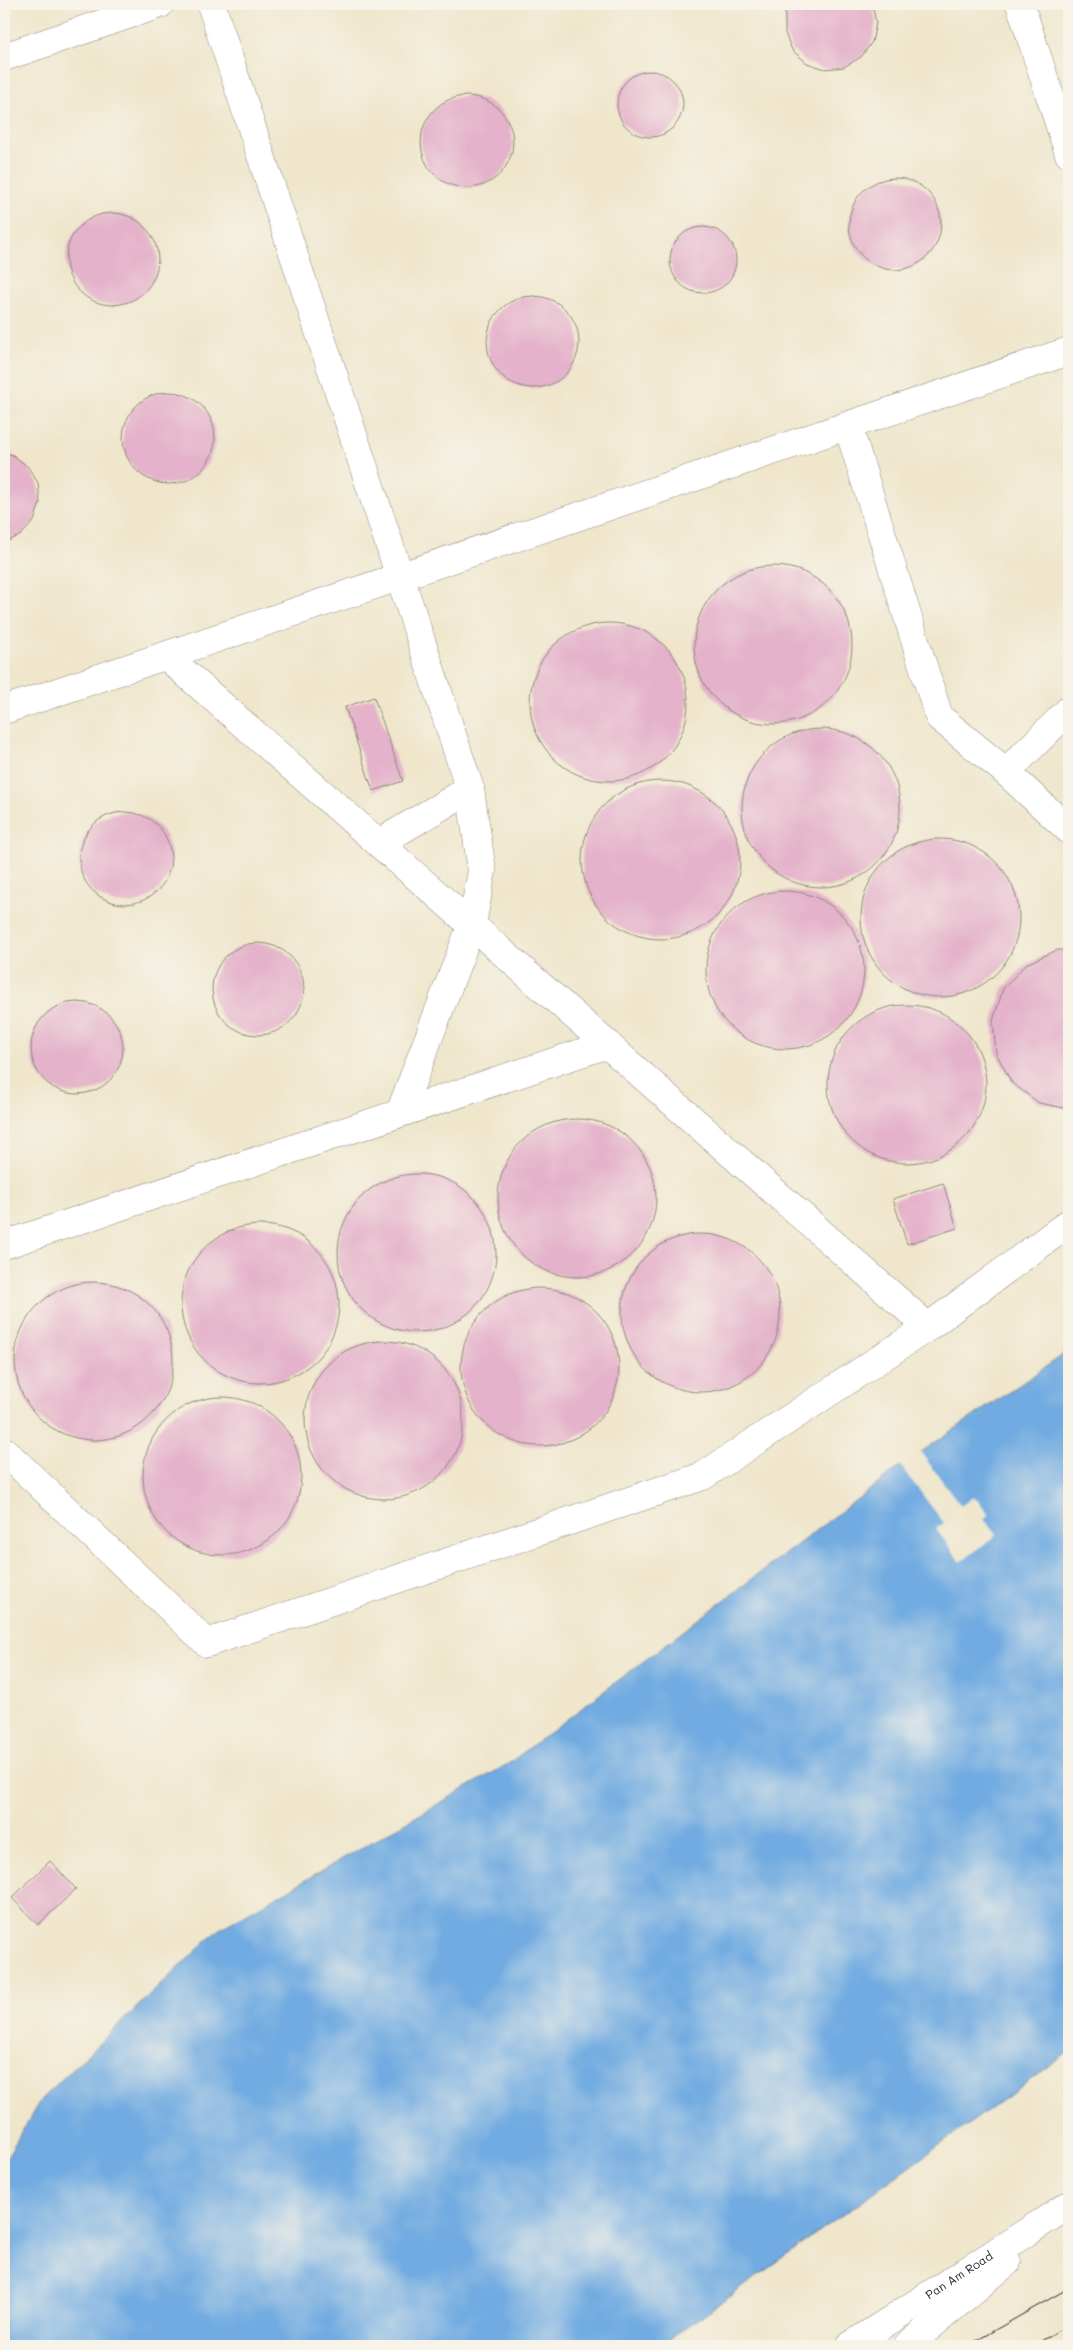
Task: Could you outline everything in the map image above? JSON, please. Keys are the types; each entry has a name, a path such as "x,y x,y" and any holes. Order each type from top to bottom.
{"street":[{"path":"4,57 160,4"},
{"path":"212,4 470,789 482,871 472,924 400,1113"},
{"path":"1020,4 1069,154"},
{"path":"4,710 1069,351"},
{"path":"848,426 939,717 1006,772 1069,830"},
{"path":"166,656 928,1327"},
{"path":"1006,772 1069,710"},
{"path":"379,843 470,789"},
{"path":"4,1245 608,1044"},
{"path":"4,1451 207,1643 703,1476 928,1327 1069,1223"},
{"name":"Pan Am Road","path":"850,2346 1069,2205"},
{"name":"Pan Am Road","path":"907,2346 1069,2210"}],"water":[{"path":"1069,1351 1069,2052 660,2346 4,2346 4,2162 41,2099 218,1930 508,1764 905,1463"}],"pier":[{"path":"919,1450 961,1506 974,1496 989,1515 984,1519 996,1535 961,1562 936,1529 944,1523 899,1464"}],"building":[{"path":"789,4 872,4 876,23 872,42 861,57 844,67 825,69 807,63 792,50 785,33 785,14"},
{"path":"643,71 657,71 669,76 678,85 683,97 681,117 674,128 657,137 643,137 631,132 622,123 617,111 617,97 622,85 631,76"},
{"path":"467,96 484,100 499,110 509,125 513,142 509,159 499,174 484,184 467,188 450,184 435,174 425,159 421,142 425,125 435,110 450,100"},
{"path":"895,178 912,182 927,192 937,207 941,224 937,241 927,256 912,266 895,270 878,266 863,256 853,241 849,224 853,207 863,192 878,182"},
{"path":"112,213 129,217 144,227 154,242 158,259 154,276 144,291 129,301 112,305 95,301 80,291 70,276 66,259 70,242 80,227 95,217"},
{"path":"696,227 710,227 722,232 731,241 736,253 734,273 727,284 710,293 696,293 684,288 675,279 670,267 670,253 675,241 684,232"},
{"path":"533,296 550,300 565,310 575,325 579,342 575,359 565,374 550,384 533,388 516,384 501,374 491,359 487,342 491,325 501,310 516,300"},
{"path":"169,392 186,396 201,406 211,421 215,438 211,455 201,470 186,480 169,484 152,480 137,470 127,455 123,438 127,421 137,406 152,396"},
{"path":"4,453 13,455 28,467 38,483 40,503 34,521 21,535 4,543"},
{"path":"781,566 796,569 810,575 829,589 839,601 849,622 852,645 849,668 839,689 829,701 817,711 796,721 781,724 765,724 750,721 729,711 707,689 695,660 694,637 697,622 707,601 729,579 758,567"},
{"path":"617,623 632,626 646,632 665,646 675,658 685,679 688,702 685,725 675,746 665,758 653,768 632,778 617,781 601,781 586,778 565,768 543,746 531,718 530,694 533,679 543,658 565,636 593,624"},
{"path":"374,697 403,781 373,791 345,707"},
{"path":"829,729 844,732 858,738 877,752 887,764 897,785 900,808 897,831 887,852 877,864 865,874 844,884 829,887 813,887 798,884 777,874 755,852 743,823 742,800 745,785 755,764 777,742 806,730"},
{"path":"669,781 684,784 698,790 717,804 727,816 737,837 740,860 737,883 727,904 717,916 705,926 684,936 669,939 653,939 638,936 617,926 595,904 583,875 582,852 585,837 595,816 617,794 646,782"},
{"path":"125,812 142,816 157,826 167,841 171,858 167,875 157,890 142,900 125,904 108,900 93,890 83,875 79,858 83,841 93,826 108,816"},
{"path":"948,839 963,842 977,848 996,862 1006,874 1016,895 1019,918 1016,941 1006,962 996,974 984,984 963,994 948,997 932,997 917,994 896,984 874,962 862,933 861,910 864,895 874,874 896,852 925,840"},
{"path":"793,891 808,894 822,900 841,914 851,926 861,947 864,970 861,993 851,1014 841,1026 829,1036 808,1046 793,1049 777,1049 762,1046 741,1036 719,1014 707,985 706,962 709,947 719,926 741,904 770,892"},
{"path":"258,943 275,947 290,957 300,972 304,989 300,1006 290,1021 275,1031 258,1035 241,1031 226,1021 216,1006 212,989 216,972 226,957 241,947"},
{"path":"1057,950 1069,950 1069,1109 1039,1103 1012,1083 996,1053 993,1021 1003,989 1026,964"},
{"path":"77,1002 94,1006 109,1016 119,1031 123,1048 119,1065 109,1080 94,1090 77,1094 60,1090 45,1080 35,1065 31,1048 35,1031 45,1016 60,1006"},
{"path":"915,1005 930,1008 944,1014 963,1028 973,1040 983,1061 986,1084 983,1107 973,1128 963,1140 951,1150 930,1160 915,1163 899,1163 884,1160 863,1150 841,1128 829,1099 828,1076 831,1061 841,1040 863,1018 892,1006"},
{"path":"585,1119 600,1122 614,1128 633,1142 643,1154 653,1175 656,1198 653,1221 643,1242 633,1254 621,1264 600,1274 585,1277 569,1277 554,1274 533,1264 511,1242 499,1213 498,1190 501,1175 511,1154 533,1132 562,1120"},
{"path":"425,1174 440,1177 454,1183 473,1197 483,1209 493,1230 496,1253 493,1276 483,1297 473,1309 461,1319 440,1329 425,1332 409,1332 394,1329 373,1319 351,1297 339,1268 338,1245 341,1230 351,1209 373,1187 402,1175"},
{"path":"943,1183 957,1228 907,1244 893,1199"},
{"path":"268,1225 283,1228 297,1234 316,1248 326,1260 336,1281 339,1304 336,1327 326,1348 316,1360 304,1370 283,1380 268,1383 252,1383 237,1380 216,1370 194,1348 182,1319 181,1296 184,1281 194,1260 216,1238 245,1226"},
{"path":"709,1234 724,1237 738,1243 757,1257 767,1269 777,1290 780,1313 777,1336 767,1357 757,1369 745,1379 724,1389 709,1392 693,1392 678,1389 657,1379 635,1357 623,1328 622,1305 625,1290 635,1269 657,1247 686,1235"},
{"path":"102,1282 117,1285 131,1291 150,1305 160,1317 170,1338 173,1361 170,1384 160,1405 150,1417 138,1427 117,1437 102,1440 86,1440 71,1437 50,1427 28,1405 16,1376 15,1353 18,1338 28,1317 50,1295 79,1283"},
{"path":"548,1288 563,1291 577,1297 596,1311 606,1323 616,1344 619,1367 616,1390 606,1411 596,1423 584,1433 563,1443 548,1446 532,1446 517,1443 496,1433 474,1411 462,1382 461,1359 464,1344 474,1323 496,1301 525,1289"},
{"path":"392,1341 407,1344 421,1350 440,1364 450,1376 460,1397 463,1420 460,1443 450,1464 440,1476 428,1486 407,1496 392,1499 376,1499 361,1496 340,1486 318,1464 306,1436 305,1412 308,1397 318,1376 340,1354 368,1342"},
{"path":"230,1397 245,1400 259,1406 278,1420 288,1432 298,1453 301,1476 298,1499 288,1520 278,1532 266,1542 245,1552 230,1555 214,1555 199,1552 178,1542 156,1520 144,1492 143,1468 146,1453 156,1432 178,1410 206,1398"},
{"path":"50,1861 76,1889 38,1925 12,1898"}],"tram line":[{"path":"967,2346 1069,2288"},
{"path":"1033,2346 1069,2324"}]}
